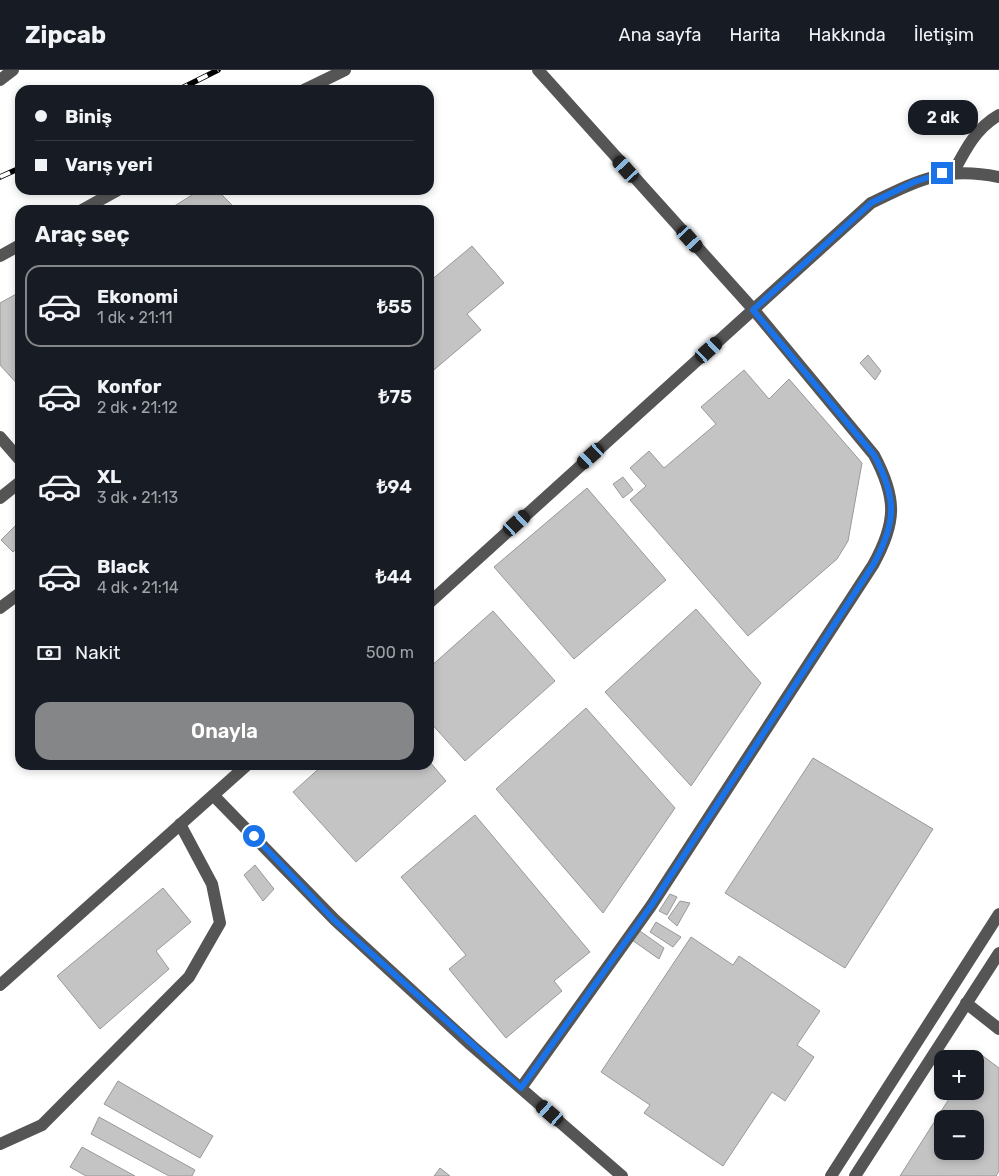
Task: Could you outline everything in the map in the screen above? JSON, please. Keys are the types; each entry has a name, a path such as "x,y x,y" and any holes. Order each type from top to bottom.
{"street":[{"path":"0,80 13,70"},
{"path":"314,85 345,70"},
{"path":"521,1088 651,906 873,565 883,548 892,520 891,496 885,475 874,455 753,310 538,70"},
{"path":"953,173 964,151 984,124 999,115"},
{"path":"434,598 871,203 914,182 942,173 999,177"},
{"path":"91,205 109,195"},
{"path":"0,256 15,248"},
{"path":"0,437 15,454"},
{"path":"0,498 15,486"},
{"path":"0,608 15,597"},
{"path":"0,985 241,770"},
{"path":"213,795 334,920 622,1176"},
{"path":"0,1144 42,1125 189,977 220,923 212,884 180,824"},
{"path":"831,1176 999,914"},
{"path":"856,1176 999,953"},
{"path":"966,1003 999,1028"}],"building":[{"path":"192,195 222,195 232,205 176,205"},
{"path":"472,246 504,283 467,314 481,330 434,370 434,278"},
{"path":"15,295 15,382 0,365 0,303"},
{"path":"868,355 881,371 875,380 860,363"},
{"path":"744,370 769,399 789,379 862,463 848,541 837,559 748,636 630,500 646,486 630,468 649,451 664,468 716,424 701,407"},
{"path":"623,477 633,490 623,498 613,484"},
{"path":"587,488 666,580 574,659 494,567"},
{"path":"15,526 15,550 13,552 1,540"},
{"path":"696,609 761,683 691,786 605,692"},
{"path":"493,611 555,681 465,761 434,727 434,664"},
{"path":"586,708 675,808 603,913 496,789"},
{"path":"813,758 933,829 845,968 725,893"},
{"path":"434,767 446,781 356,862 293,792 317,770 434,770"},
{"path":"475,815 590,952 554,981 562,991 506,1038 449,969 466,955 401,877"},
{"path":"255,865 274,889 263,901 244,875"},
{"path":"163,888 191,922 156,951 169,969 100,1029 57,976"},
{"path":"670,894 677,897 667,915 659,911"},
{"path":"680,901 690,903 677,926 668,918"},
{"path":"656,922 681,937 673,947 650,932"},
{"path":"640,931 664,948 659,959 632,940"},
{"path":"691,937 733,965 739,956 820,1011 797,1045 814,1057 785,1101 772,1092 723,1166 644,1113 650,1105 601,1072"},
{"path":"984,1057 999,1068 999,1171 996,1176 900,1176 934,1122 934,1160 984,1160 984,1110 942,1110 948,1100 984,1100"},
{"path":"118,1081 213,1136 200,1158 104,1104"},
{"path":"99,1117 195,1170 192,1176 169,1176 91,1134"},
{"path":"82,1147 135,1176 86,1176 70,1167"},
{"path":"440,1168 450,1176 434,1176"}],"railway":[{"path":"188,85 218,70"},
{"path":"0,177 15,170"}],"route":[{"path":"254,836 334,920 521,1088 651,906 873,565 883,548 892,520 891,496 885,475 874,455 753,310 871,203 914,182 942,173"}]}
